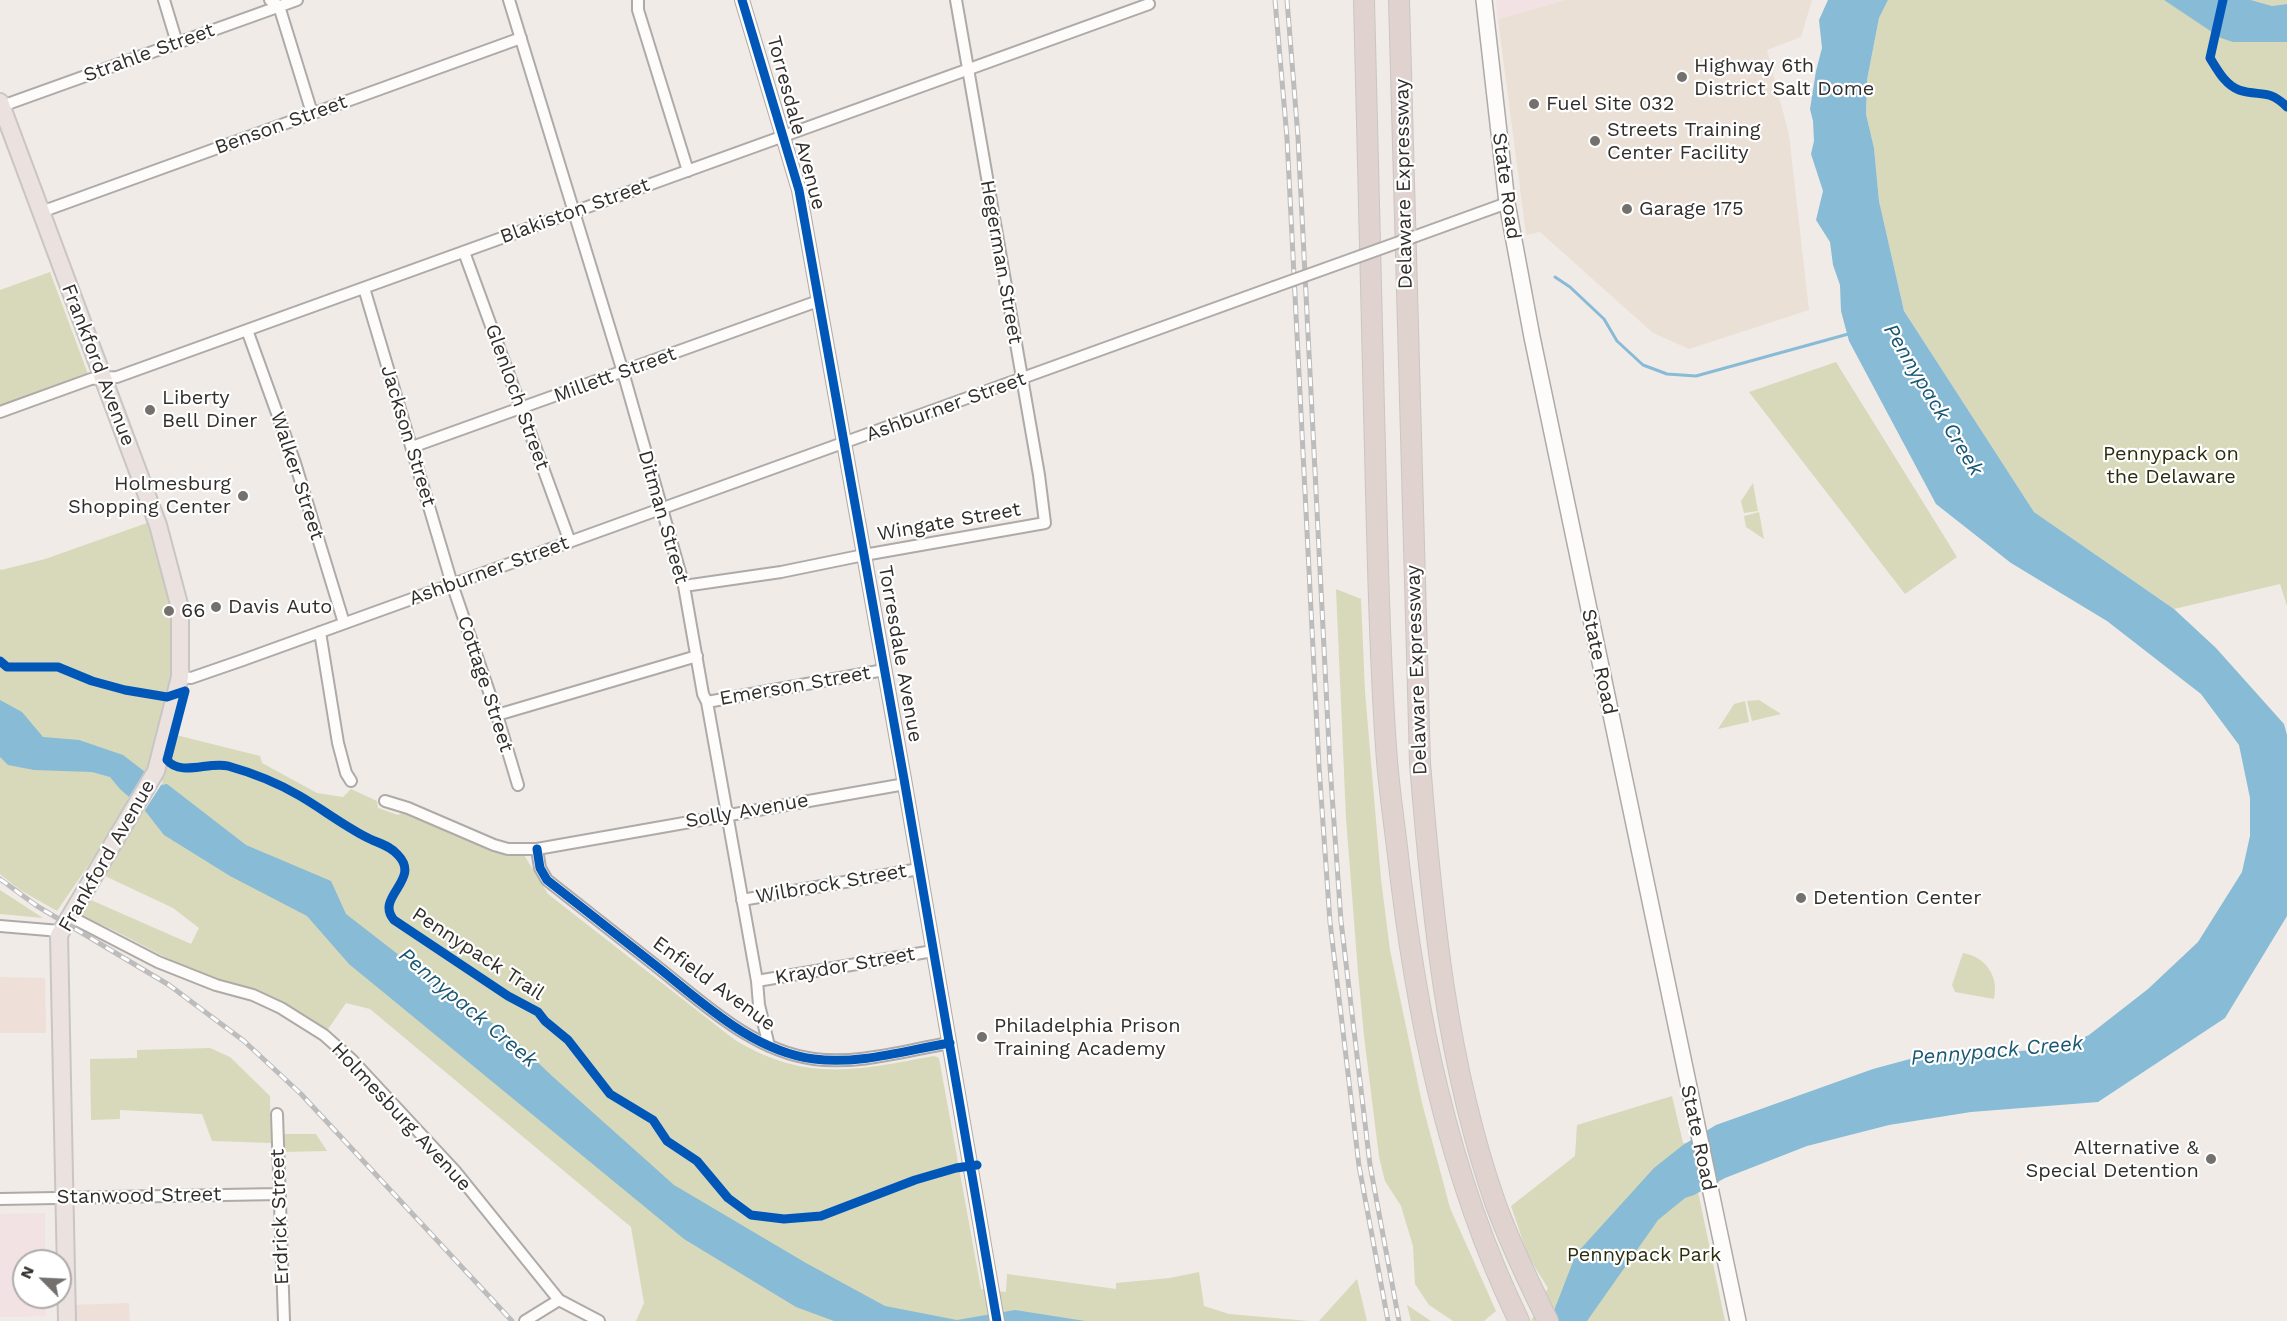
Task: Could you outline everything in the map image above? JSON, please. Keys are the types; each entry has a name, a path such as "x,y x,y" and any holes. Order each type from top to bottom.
{"highway":[{"name":"Delaware Expressway","path":"1364,0 1378,585 1386,749 1402,892 1430,1054 1459,1170 1494,1267 1519,1321"},
{"name":"Delaware Expressway","path":"1399,0 1420,763 1428,870 1437,943 1456,1056 1482,1157 1510,1240 1548,1321"}],"main road":[{"name":"State Road","path":"1484,0 1507,203 1540,375 1711,1201 1738,1321"},
{"name":"Frankford Avenue","path":"1,104 167,552 180,608 180,678 154,775 60,931 67,1321"}],"street":[{"path":"164,0 177,43"},
{"name":"Strahle Street","path":"1,104 177,43 274,3 296,0"},
{"name":"Ditman Street","path":"509,0 623,372 684,586 757,981 759,1005 769,1046"},
{"path":"638,0 638,10 687,171"},
{"name":"Torresdale Avenue","path":"742,0 799,190 905,784 997,1321"},
{"name":"Hegerman Street","path":"956,0 1039,475 1044,523"},
{"path":"274,3 312,113"},
{"name":"Blakiston Street","path":"0,412 91,379 117,377 1149,4"},
{"name":"Benson Street","path":"41,212 520,38"},
{"name":"Ashburner Street","path":"180,678 191,678 661,510 1507,203"},
{"name":"Glenloch Street","path":"464,252 570,542"},
{"name":"Jackson Street","path":"364,288 452,584"},
{"name":"Millett Street","path":"412,447 818,301"},
{"name":"Walker Street","path":"247,330 295,463 344,623"},
{"name":"Wingate Street","path":"684,586 781,572 1044,523"},
{"name":"Cottage Street","path":"452,584 497,715 518,785"},
{"path":"320,632 338,743 346,773 351,781"},
{"path":"497,715 697,656"},
{"name":"Emerson Street","path":"707,702 884,670"},
{"name":"Solly Avenue","path":"537,849 905,784"},
{"path":"385,801 408,808 494,845 508,849 537,849"},
{"name":"Enfield Avenue","path":"537,849 540,868 547,880 694,995 749,1036 769,1046 797,1056 837,1060 950,1043"},
{"name":"Wilbrock Street","path":"742,900 919,869"},
{"name":"Holmesburg Avenue","path":"69,916 158,962 216,985 253,995 281,1008 324,1035 360,1068 455,1171 559,1300 599,1321"},
{"path":"0,926 60,931"},
{"name":"Kraydor Street","path":"757,981 933,951"},
{"name":"Erdrick Street","path":"277,1114 284,1321"},
{"name":"Stanwood Street","path":"0,1199 279,1194"},
{"path":"525,1321 559,1300"}],"shaded area":[{"path":"1496,0 1565,0 1498,19"},
{"path":"1565,0 1812,0 1801,37 1767,50 1789,135 1809,310 1689,349 1653,333 1540,232 1526,235 1498,19"},
{"path":"0,977 45,978 46,1033 0,1033"},
{"path":"45,1213 45,1249 12,1249 12,1309 46,1309 46,1316 0,1317 0,1214"},
{"path":"129,1303 130,1321 72,1321 72,1305"}],"green space":[{"name":"Pennypack on the Delaware","path":"1888,0 2164,0 2233,42 2287,42 2287,606 2280,584 2174,609 2034,512 1904,311 1879,201 1874,148 1866,114 1867,80 1879,18"},
{"path":"2251,0 2287,0 2287,4 2272,6"},
{"path":"50,272 88,374 0,405 0,290"},
{"path":"1836,362 1957,557 1905,594 1749,392"},
{"path":"1753,483 1758,511 1744,513 1741,501"},
{"path":"1759,512 1764,539 1746,527 1744,516"},
{"path":"147,523 170,604 172,682 151,763 166,770 176,735 260,756 262,763 317,793 343,797 351,789 377,801 378,808 398,815 403,812 457,835 524,855 548,894 735,1040 761,1054 785,1063 809,1068 833,1069 881,1065 934,1056 939,1058 981,1289 1006,1292 1007,1274 1116,1289 1116,1283 1170,1278 1199,1272 1204,1306 1229,1314 1309,1321 636,1321 644,1303 631,1227 370,1009 346,1003 326,1032 288,1005 263,994 197,972 107,927 80,917 91,900 191,944 199,928 173,908 103,875 121,844 109,835 57,911 20,890 0,874 0,569 45,559"},
{"path":"1336,589 1361,599 1365,692 1381,879 1390,950 1422,1103 1450,1208 1496,1311 1484,1321 1453,1321 1429,1305 1415,1284 1413,1246 1401,1206 1385,1181 1379,1157 1364,1036 1346,818"},
{"path":"1759,700 1781,714 1752,721 1747,701"},
{"path":"1745,701 1749,722 1718,729 1734,704"},
{"path":"0,890 43,918 0,914"},
{"path":"1963,953 1978,959 1989,969 1994,983 1994,999 1955,992 1952,985"},
{"path":"210,1048 230,1057 270,1096 271,1143 212,1141 202,1114 120,1110 120,1119 91,1120 90,1059 137,1058 137,1050"},
{"name":"Pennypack Park","path":"1672,1096 1683,1143 1687,1143 1691,1158 1725,1321 1531,1321 1548,1288 1528,1256 1511,1206 1575,1156 1577,1125"},
{"path":"280,1134 316,1134 327,1151 281,1152"},
{"path":"1357,1279 1367,1321 1319,1321"},
{"path":"1407,1305 1431,1321 1411,1321"}],"water":[{"name":"Pennypack Creek","path":"1828,0 1888,0 1879,18 1867,80 1866,114 1874,148 1879,201 1904,311 2034,512 2174,609 2216,648 2284,724 2287,735 2287,916 2225,1018 2098,1102 1971,1112 1889,1125 1807,1146 1725,1178 1685,1198 1658,1220 1587,1321 1550,1321 1576,1254 1654,1168 1683,1145 1716,1125 1873,1069 1910,1059 2061,1048 2089,1035 2148,989 2198,942 2242,872 2250,836 2250,798 2239,745 2201,694 2107,621 2011,563 1936,504 1849,341 1841,311 1840,285 1833,265 1830,242 1816,220 1823,191 1811,154 1814,141 1810,109 1822,48 1819,20"},
{"path":"2164,0 2251,0 2272,6 2287,4 2287,42 2233,42 2221,38"},
{"name":"Pennypack Creek","path":"0,700 22,712 43,737 79,740 123,755 162,785 167,784 246,845 331,881 346,914 462,1004 505,1031 674,1185 806,1263 885,1306 957,1320 1015,1310 1085,1321 834,1321 796,1307 684,1239 349,964 307,916 230,876 164,835 146,812 110,777 92,772 34,770 8,765 0,757"}],"pier":[{"path":"146,770 163,782 143,813 127,800"}],"waterway":[{"path":"1555,277 1570,287 1604,319 1617,341 1643,365 1667,374 1696,376 1852,333"}],"railway":[{"path":"1275,0 1287,138 1319,767 1330,922 1359,1166 1388,1321"},
{"path":"1287,0 1298,137 1330,766 1341,921 1370,1165 1399,1321"},
{"path":"0,879 37,906 169,985 244,1041 301,1094 512,1321"}],"cycle path":[{"path":"742,0 799,190 904,779 997,1321"},
{"path":"2223,0 2210,58 2222,76 2234,88 2269,95 2287,107"},
{"path":"0,661 7,667 58,667 92,681 125,690 167,697 185,691"},
{"name":"Pennypack Trail","path":"185,691 167,760 173,765 187,768 228,766 265,779 292,791 357,832 395,852 404,864 405,872 390,904 389,912 394,920 508,996 538,1012 545,1021 568,1040 610,1094 653,1120 667,1141 697,1161 728,1198 751,1215 784,1219 821,1216 915,1180 956,1168 977,1165"},
{"path":"537,849 540,868 547,880 710,1009 729,1023 770,1046 814,1059 848,1060 883,1056 950,1043"}],"place":[{"name":"Highway 6th District Salt Dome","path":"1682,77"},
{"name":"Fuel Site 032","path":"1534,104"},
{"name":"Streets Training Center Facility","path":"1595,141"},
{"name":"Garage 175","path":"1627,209"},
{"name":"Liberty Bell Diner","path":"150,410"},
{"name":"Holmesburg Shopping Center","path":"243,496"},
{"name":"Davis Auto","path":"216,607"},
{"name":"66","path":"169,611"},
{"name":"Detention Center","path":"1801,898"},
{"name":"Philadelphia Prison Training Academy","path":"982,1037"},
{"name":"Alternative & Special Detention","path":"2211,1159"}]}
